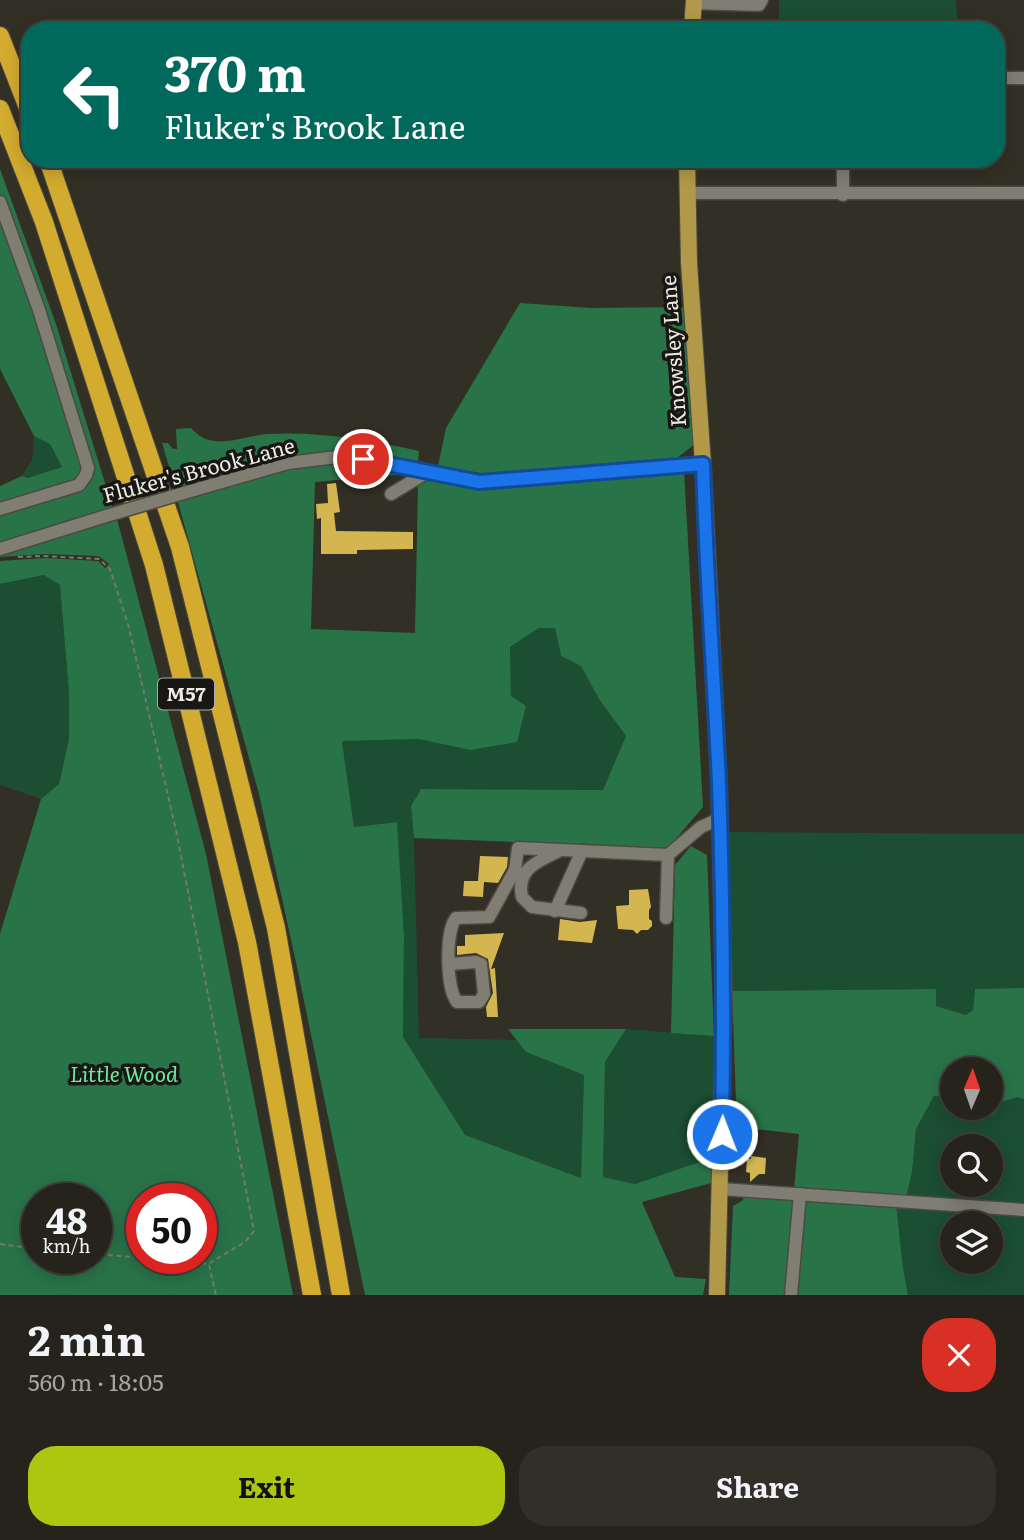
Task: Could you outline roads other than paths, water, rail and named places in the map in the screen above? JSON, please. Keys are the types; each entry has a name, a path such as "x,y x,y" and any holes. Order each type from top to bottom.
{"highway":[{"path":"0,36 21,90"},
{"name":"M57","path":"0,109 21,163"},
{"name":"M57","path":"23,168 44,222 154,565 247,942 312,1295"},
{"name":"M57","path":"51,168 180,547 276,928 341,1295"}],"main road":[{"path":"692,21 693,2"},
{"name":"Knowsley Lane","path":"687,168 689,263 703,464 719,819 724,997 717,1295"}],"street":[{"path":"693,2 759,5 762,0"},
{"path":"1005,78 1024,78"},
{"path":"843,168 843,195"},
{"path":"687,193 1024,193"},
{"path":"0,202 39,310 88,468 79,485 0,509"},
{"name":"Fluker's Brook Lane","path":"0,549 288,463 337,457 429,471 479,482 703,464"},
{"path":"391,494 429,471"},
{"path":"450,964 447,936 450,926 456,918 489,917 515,870 518,848 668,855 701,827 719,819"},
{"path":"560,850 529,866 521,886 522,897 528,905 581,913"},
{"path":"555,911 582,851"},
{"path":"666,918 668,855"},
{"path":"721,1189 1024,1210"},
{"path":"791,1295 800,1194"}],"park label":[{"name":"Little Wood","path":"124,1075"}]}
